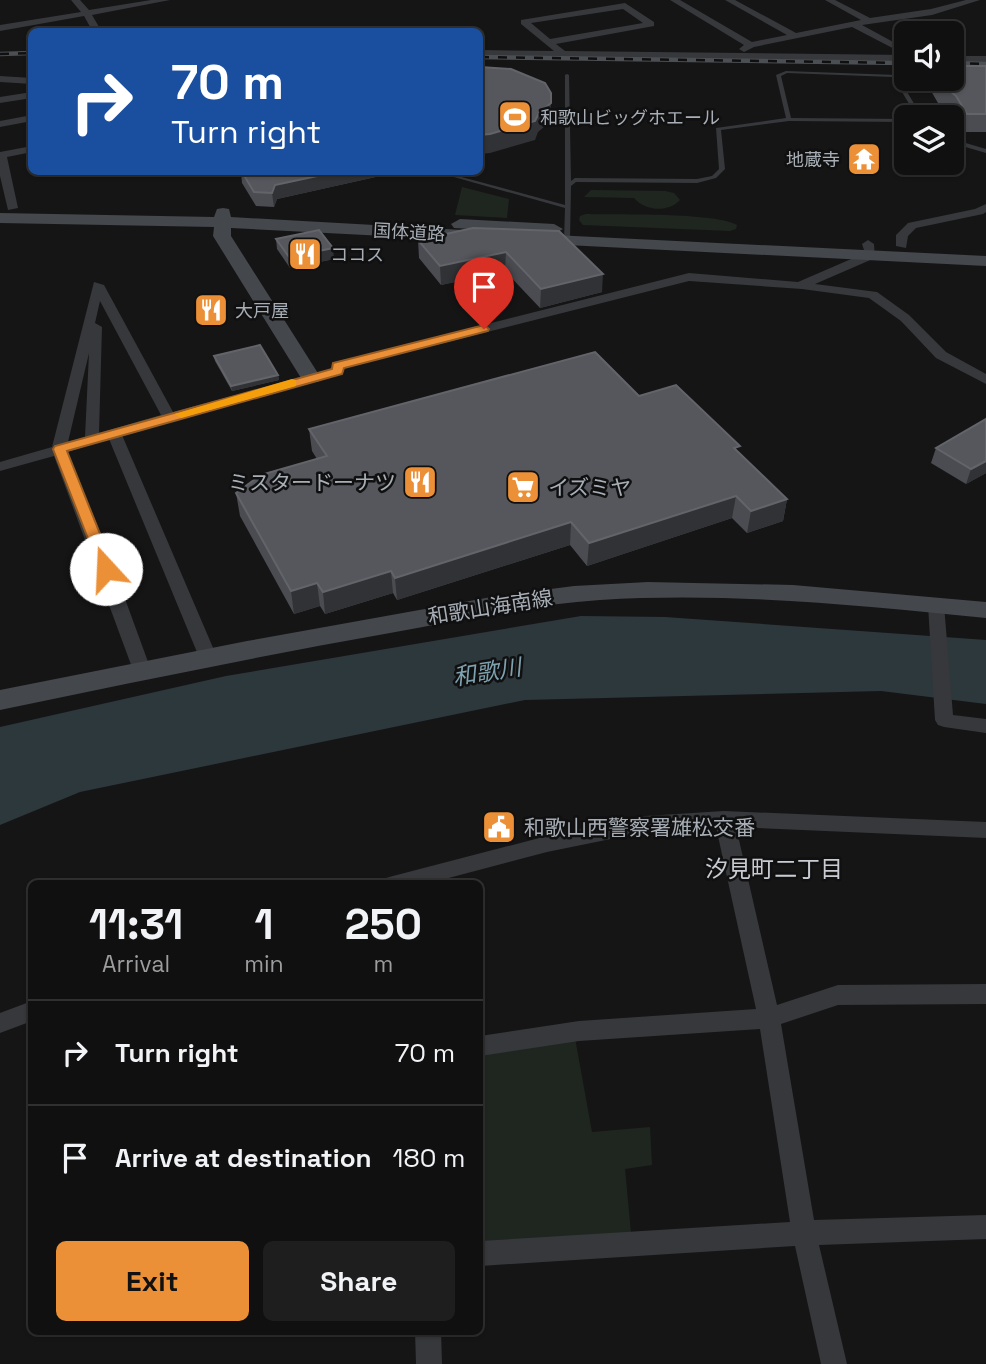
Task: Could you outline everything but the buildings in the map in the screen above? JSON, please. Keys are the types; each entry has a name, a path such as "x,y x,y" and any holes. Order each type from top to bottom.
{"main road":[{"path":"222,218 222,236 311,378"},
{"name":"国体道路","path":"869,250 902,246 986,250"},
{"name":"和歌山海南線","path":"0,700 208,657 537,598 600,592 749,591 833,594 937,612 986,610"}],"street":[{"path":"75,0 90,13 96,28"},
{"path":"0,28 166,0"},
{"path":"674,0 751,45"},
{"path":"729,0 795,36"},
{"path":"829,0 869,21"},
{"path":"751,56 743,48 853,24 932,12 976,0"},
{"path":"548,42 651,24 625,6 524,22 548,42 563,54"},
{"path":"853,24 894,46"},
{"path":"769,41 794,57"},
{"path":"483,53 894,58"},
{"path":"964,59 986,59"},
{"path":"0,79 28,81"},
{"path":"0,100 28,95"},
{"path":"0,124 28,119"},
{"path":"4,212 1,155 28,150"},
{"path":"902,246 902,235 912,225 979,212 986,207"},
{"name":"国体道路","path":"4,212 34,217 222,218 869,250 986,261"},
{"path":"800,286 869,250"},
{"path":"0,467 338,371 338,366 689,277 873,295 905,317 942,355 986,380"},
{"path":"97,285 169,417"},
{"path":"92,440 97,285"},
{"path":"97,285 59,449 97,544 142,670"},
{"path":"114,433 208,657"},
{"path":"937,612 944,720 986,726"},
{"path":"724,819 769,1018 804,1233 834,1364"},
{"path":"408,880 547,844 645,824 724,819 986,830"},
{"path":"483,1045 579,1031 769,1018 838,995 986,994"},
{"path":"0,1023 28,1012"},
{"path":"483,1254 804,1233 986,1227"},
{"path":"428,1335 429,1364"}],"lane":[{"path":"789,119 778,75 786,72 895,76 912,105"},
{"path":"567,75 567,235"},
{"path":"568,186 575,180 587,178 697,181 714,177 722,169 718,129 789,119 894,121"},
{"path":"964,144 986,150"},
{"path":"450,175 567,206"}],"shaded area":[{"path":"462,187 509,199 507,218 455,215"},
{"path":"591,190 665,191 674,193 680,200 669,207 657,209 644,206 634,198 584,197"},
{"path":"580,216 687,216 737,225 736,229 730,231 583,225 579,220"},
{"path":"575,1038 592,1132 650,1127 652,1165 625,1169 631,1233 483,1243 483,1052"}],"water":[{"name":"和歌川","path":"581,616 665,617 986,640 986,704 881,691 525,700 80,792 0,825 0,727 226,676"}],"railway":[{"path":"0,54 28,53"},
{"path":"483,57 894,63"},
{"path":"964,63 986,64"}],"slow traffic":[{"path":"181,414 292,383"}],"place":[{"name":"和歌山ビッグホエール","path":"515,117"},
{"name":"地蔵寺","path":"864,159"},
{"name":"ココス","path":"305,254"},
{"name":"大戸屋","path":"211,310"},
{"name":"ミスタードーナツ","path":"420,482"},
{"name":"イズミヤ","path":"523,487"},
{"name":"和歌山西警察署雄松交番","path":"499,827"}],"district":[{"name":"汐見町二丁目","path":"774,869"}],"route":[{"path":"106,569 59,449 338,371 338,366 484,329"}]}
